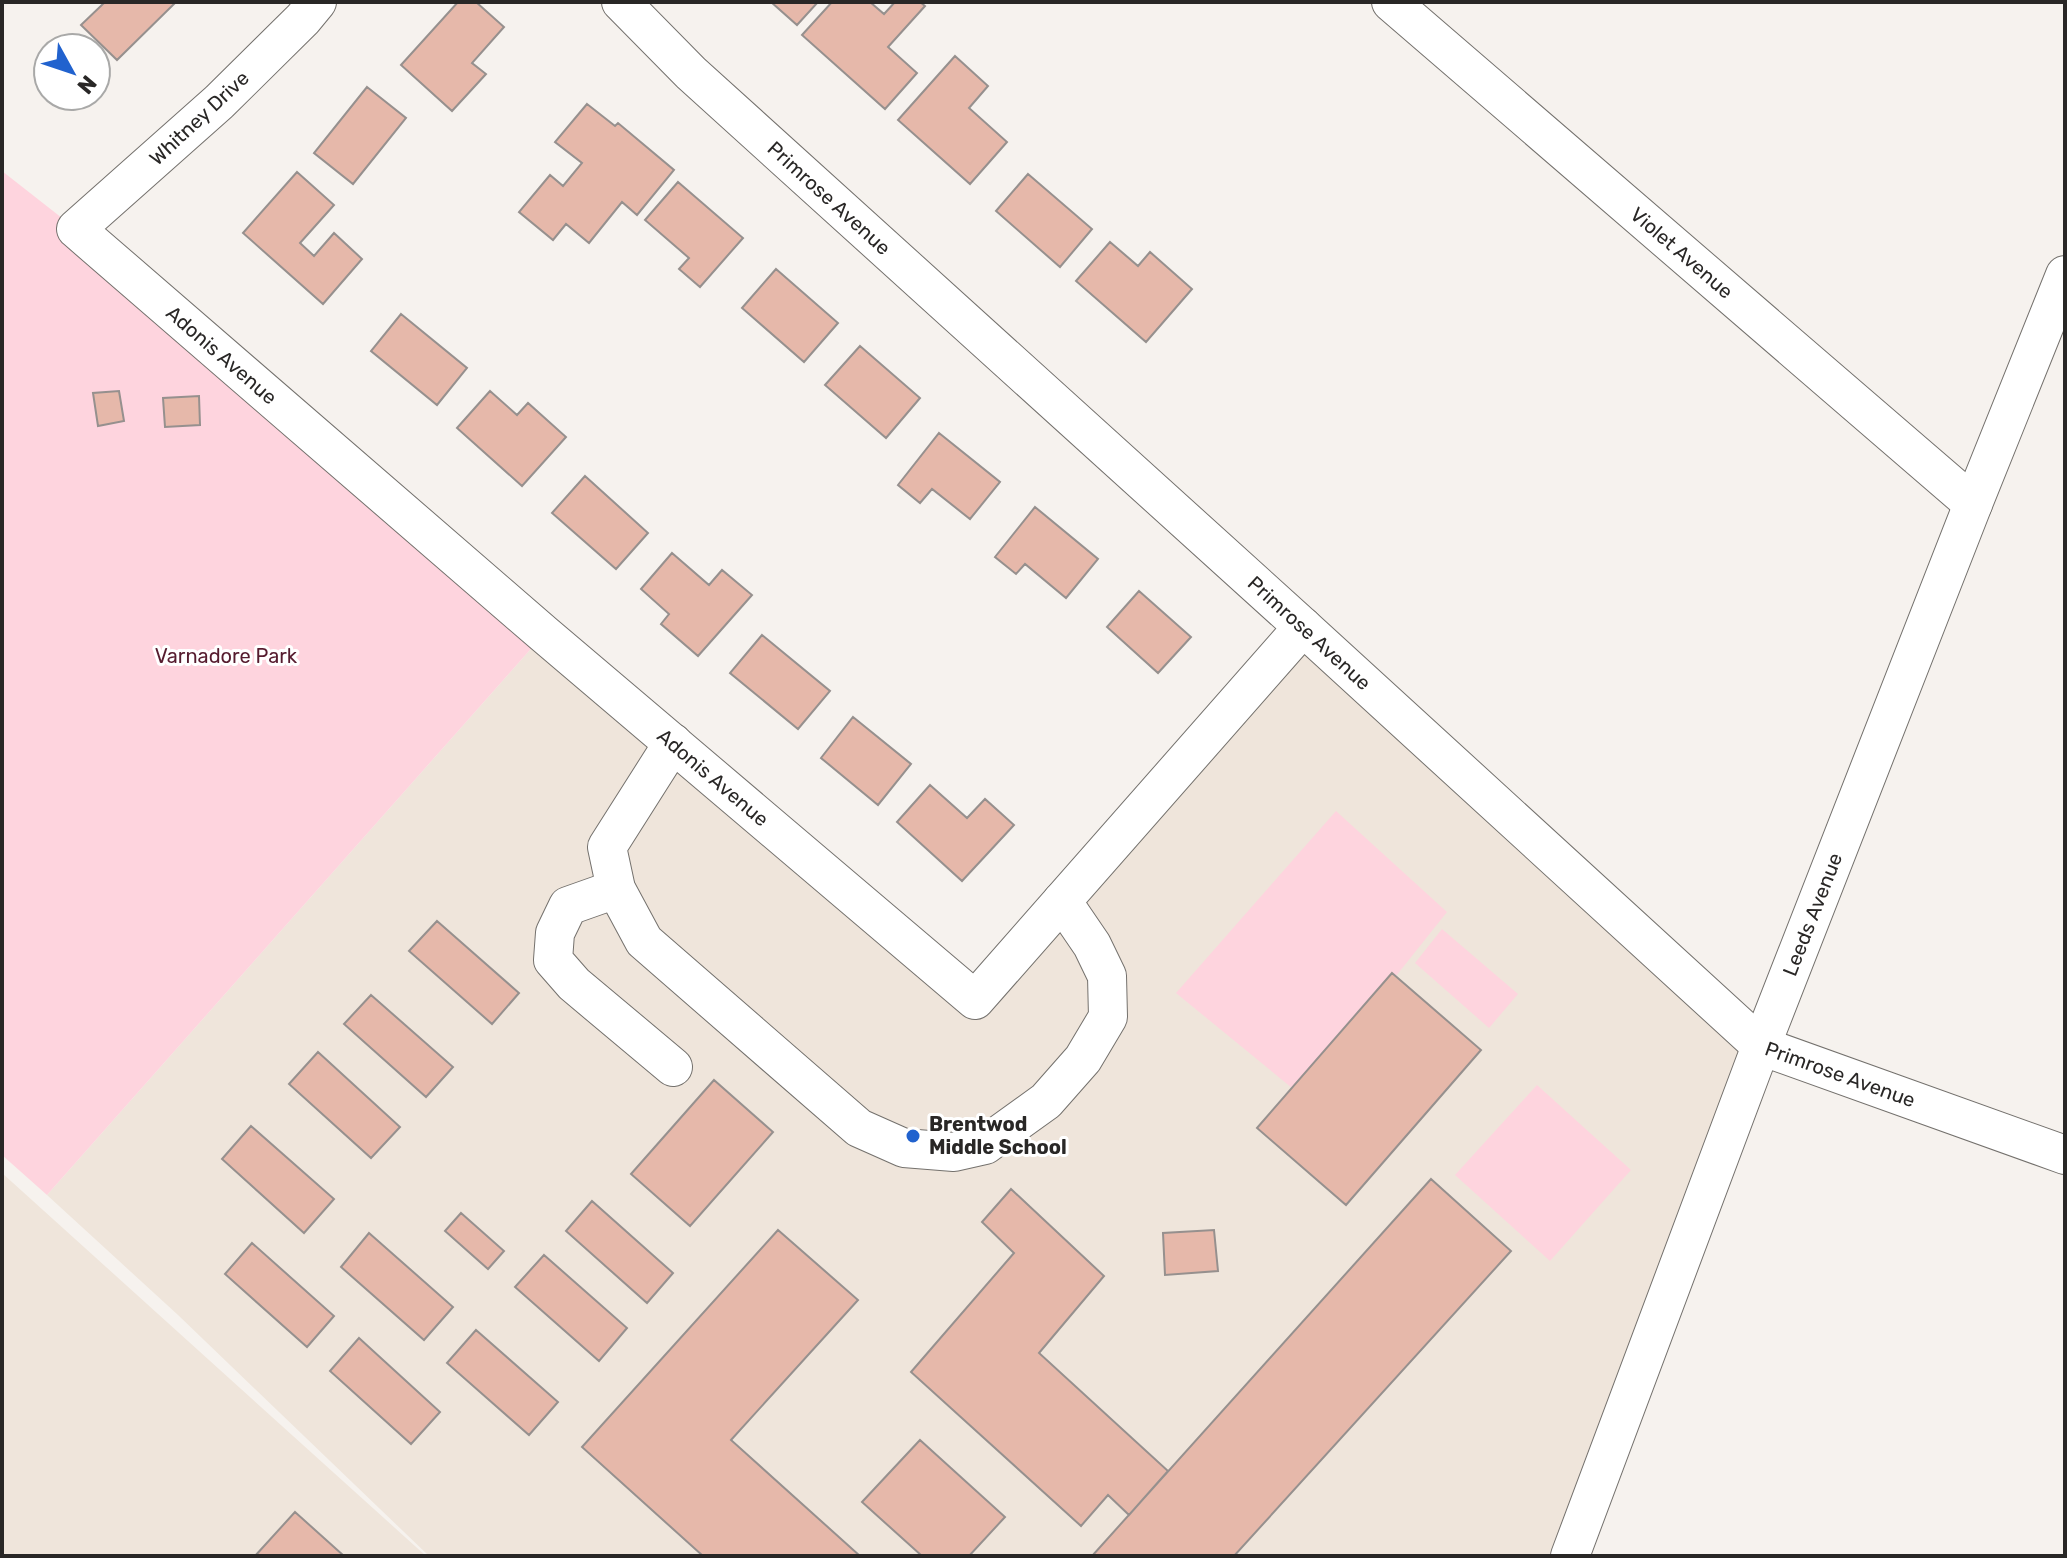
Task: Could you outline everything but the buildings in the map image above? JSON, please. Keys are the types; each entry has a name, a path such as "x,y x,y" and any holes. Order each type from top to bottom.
{"street":[{"name":"Whitney Drive","path":"76,229 219,102 317,2"},
{"name":"Primrose Avenue","path":"621,2 691,73 1761,1046 2065,1155"},
{"name":"Violet Avenue","path":"1391,2 1973,504"},
{"name":"Adonis Avenue","path":"76,229 975,1000 1303,627"},
{"name":"Leeds Avenue","path":"1570,1556 1761,1046 2065,275"},
{"path":"673,743 607,847 616,889 644,941 859,1128 904,1148 954,1152 985,1145 1046,1101 1083,1059 1108,1017 1107,976 1092,945 1062,901"},
{"path":"616,889 568,906 555,933 553,960 574,984 673,1067"}],"shaded area":[{"name":"Brentwod Middle School","path":"1303,627 1761,1046 1570,1556 429,1556 178,1315 47,1195 544,634 974,1000"},
{"path":"2,1173 426,1556 2,1556"}],"green space":[{"name":"Varnadore Park","path":"2,171 76,229 544,634 47,1195 2,1155"},
{"path":"1336,811 1447,912 1396,976 1391,973 1292,1088 1176,993"},
{"path":"1442,929 1518,994 1489,1028 1415,963"},
{"path":"1537,1085 1631,1170 1550,1261 1455,1175"}],"place":[{"name":"Brentwod Middle School","path":"913,1136"}]}
